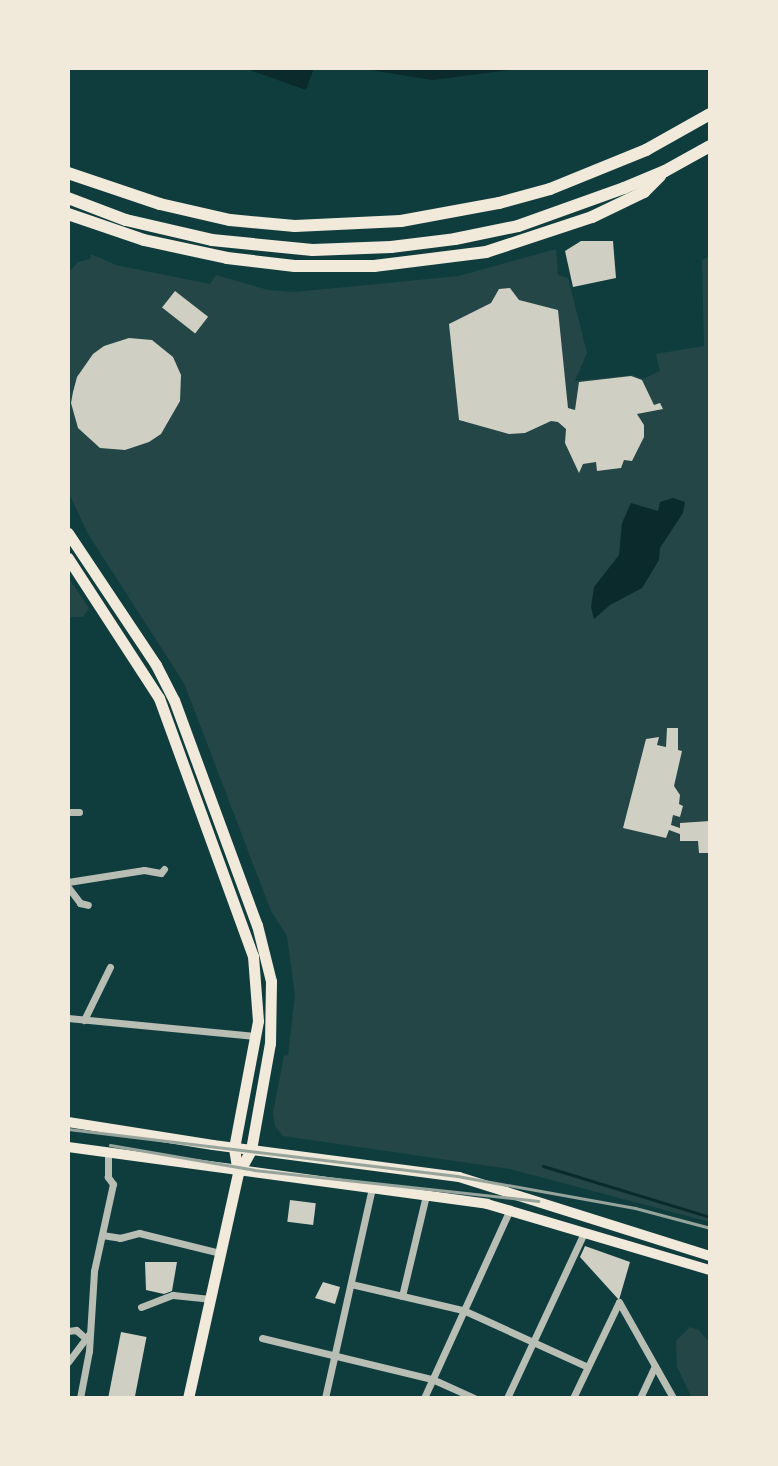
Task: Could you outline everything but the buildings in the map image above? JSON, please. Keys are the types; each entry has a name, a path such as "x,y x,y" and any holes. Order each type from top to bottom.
{"highway":[{"path":"68,173 160,204 230,220 295,226 401,221 462,211 550,189 646,150 710,114"},
{"path":"68,198 149,226 243,245 330,250 455,239 531,221 665,171 710,146"},
{"path":"68,214 168,246 257,263 326,267 429,262 486,252 592,217 644,192 665,171"}],"main road":[{"path":"68,533 169,689 262,941 271,981 272,1018 251,1150 238,1173 188,1398"},
{"path":"68,558 139,663 164,710 253,956 258,991 255,1036 234,1148 238,1173"},
{"path":"68,1122 234,1148 467,1178 710,1256"},
{"path":"68,1147 510,1209 710,1270"}],"street":[{"path":"68,812 79,812"},
{"path":"88,905 80,903 68,885 144,870 161,873 164,869"},
{"path":"84,1020 110,967"},
{"path":"68,1018 255,1036"},
{"path":"80,1398 94,1271 113,1184 108,1177 108,1153"},
{"path":"325,1398 372,1188"},
{"path":"402,1296 426,1195"},
{"path":"424,1398 510,1209"},
{"path":"102,1235 120,1238 139,1233 220,1253"},
{"path":"507,1398 584,1233"},
{"path":"351,1284 463,1310 588,1367"},
{"path":"141,1307 173,1295 210,1299"},
{"path":"573,1398 619,1302 673,1398"},
{"path":"68,1331 76,1330 87,1335"},
{"path":"68,1362 87,1335"},
{"path":"262,1338 432,1379 474,1398"},
{"path":"640,1398 655,1366"}],"shaded area":[{"path":"244,68 314,68 306,90"},
{"path":"358,68 526,68 432,80"},
{"path":"556,249 558,275 568,278 587,353 575,381 633,375 643,379 660,371 656,354 704,346 702,260 710,256 710,1222 510,1169 283,1136 275,1126 273,1113 284,1056 288,1055 295,995 287,936 271,911 184,683 88,534 68,491 68,273 78,262 90,259 91,254 116,265 210,284 216,275 268,290 295,292 459,276"},
{"path":"673,498 685,502 683,513 660,548 659,560 642,588 610,605 594,619 591,607 594,587 619,555 622,523 631,503 658,511 660,502"},
{"path":"68,577 89,608 83,617 68,617"},
{"path":"690,1327 699,1330 710,1343 710,1398 692,1398 677,1367 676,1341"}],"waterway":[{"path":"543,1166 710,1217"}],"railway":[{"path":"68,1129 457,1176 635,1208 710,1228"},
{"path":"110,1145 254,1170 538,1201"}]}
